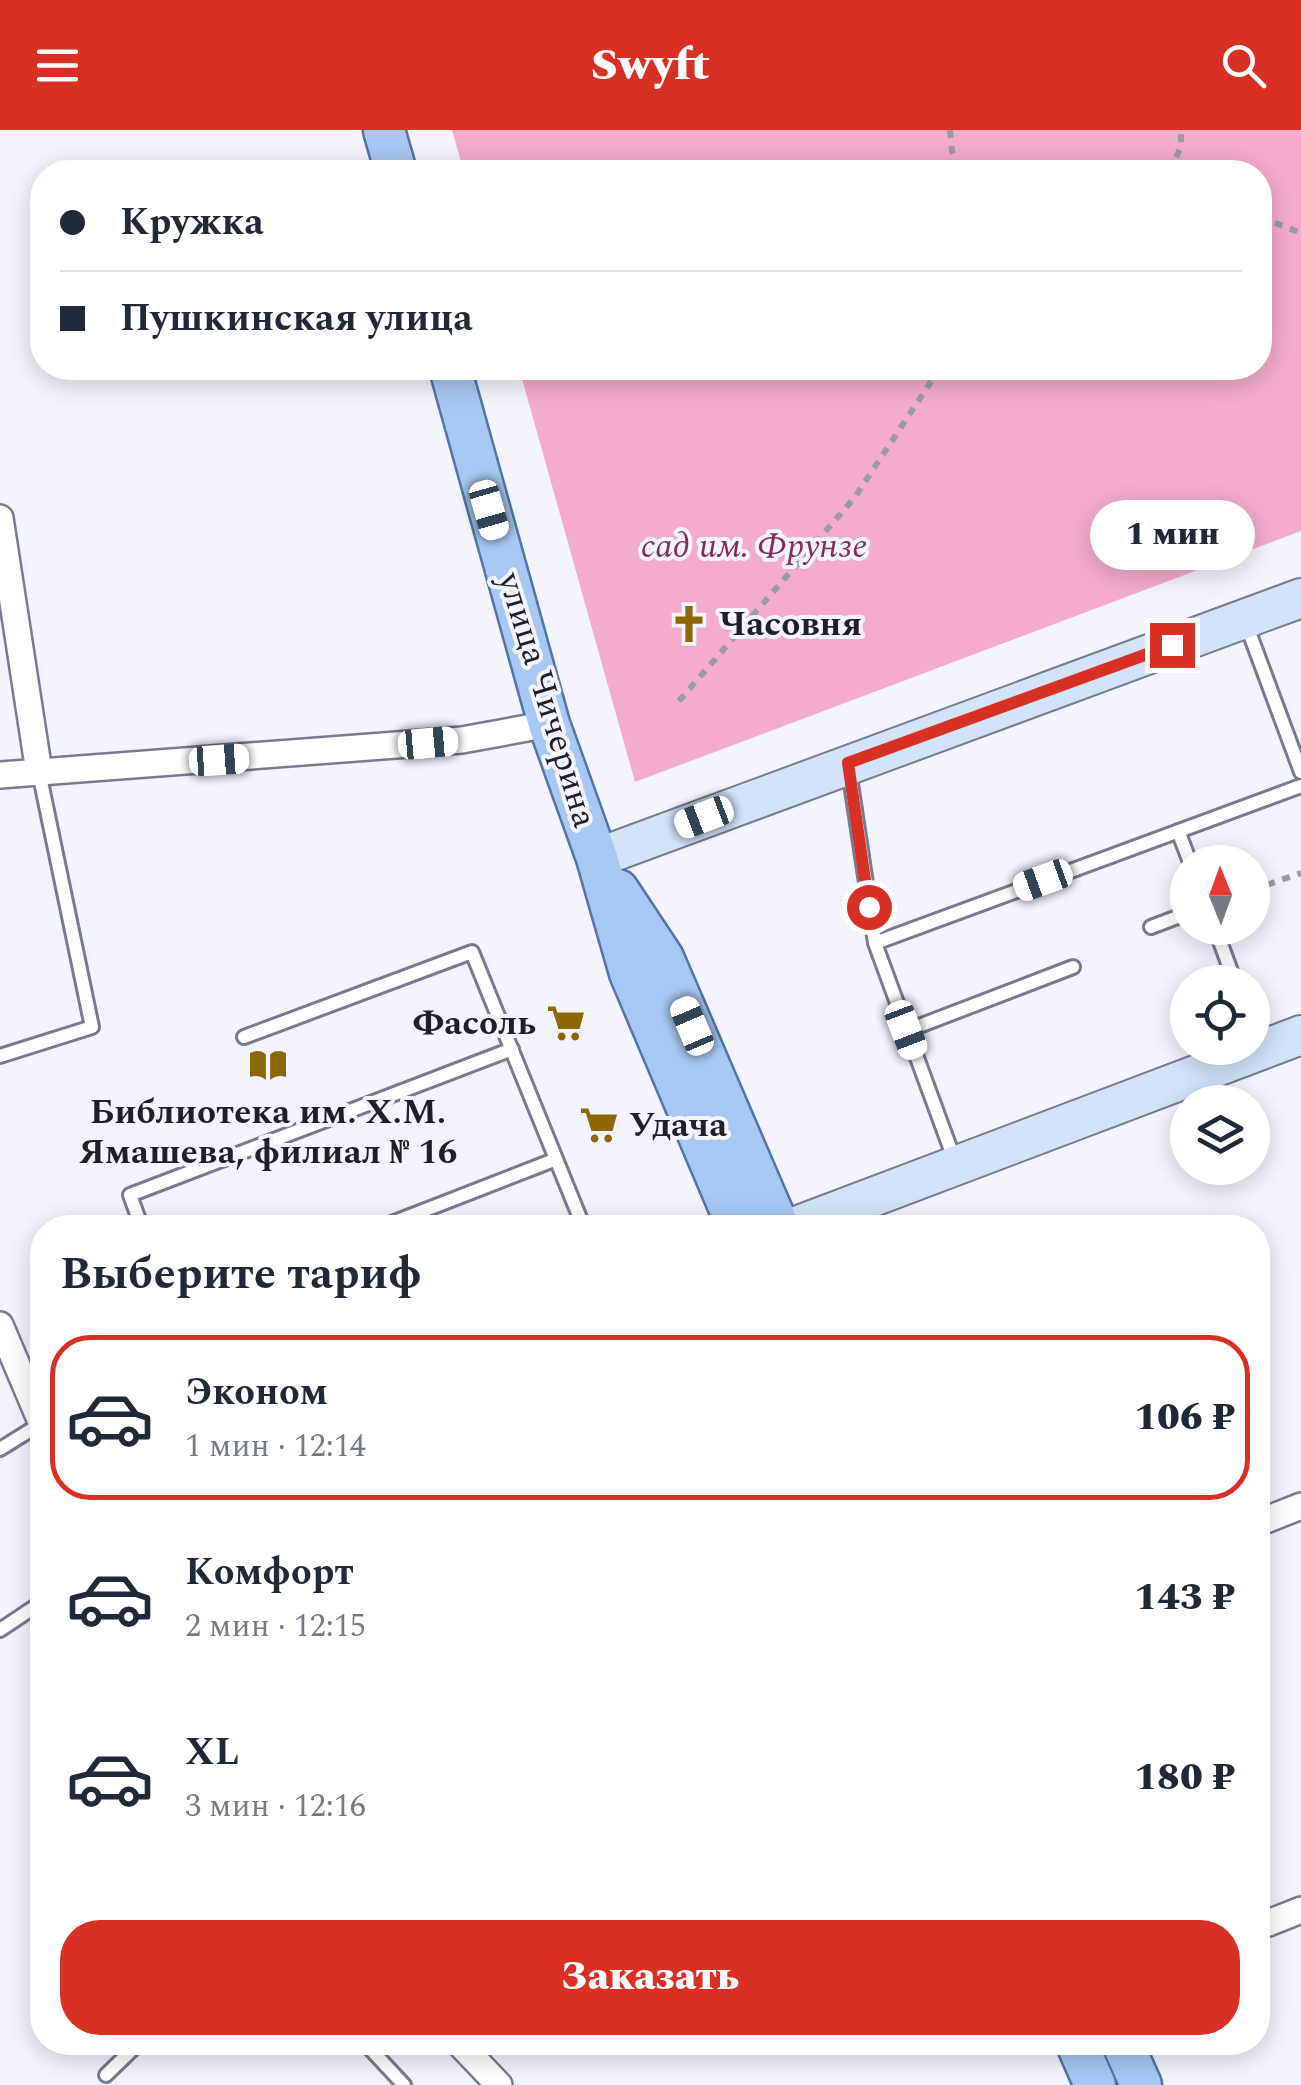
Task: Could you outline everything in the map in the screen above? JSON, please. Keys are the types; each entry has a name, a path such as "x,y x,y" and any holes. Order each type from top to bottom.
{"main road":[{"path":"384,130 393,160"},
{"name":"улица Чичерина","path":"453,380 548,724 597,858 630,973 732,1215"},
{"path":"597,858 1301,598"},
{"name":"улица Чичерина","path":"597,858 663,958 774,1215"},
{"path":"827,1215 958,1167 1259,1045 1301,1035"},
{"path":"1082,2055 1095,2085"},
{"path":"1128,2055 1141,2085"}],"street":[{"path":"0,518 39,772"},
{"path":"0,775 462,740 548,724"},
{"path":"0,1324 30,1395"},
{"path":"1270,1518 1301,1506"},
{"path":"1270,1922 1301,1910"},
{"path":"470,2055 499,2085"}],"lane":[{"path":"1244,619 1301,772"},
{"path":"848,763 875,943 958,1167"},
{"path":"0,1056 92,1027 39,772"},
{"path":"875,943 1301,786"},
{"path":"1178,831 1183,845"},
{"path":"1151,927 1170,920"},
{"path":"244,1037 472,952 578,1215"},
{"path":"906,1030 1073,967"},
{"path":"137,1215 130,1195 512,1049"},
{"path":"412,1215 554,1160"},
{"path":"0,1449 30,1430"},
{"path":"0,1630 30,1610"},
{"path":"106,2075 127,2055"},
{"path":"376,2055 404,2085"}],"path":[{"path":"950,130 956,160"},
{"path":"1175,160 1182,130"},
{"path":"1272,222 1301,233"},
{"path":"679,700 855,497 932,380"},
{"path":"1270,884 1301,873"}],"green space":[{"name":"сад им. Фрунзе","path":"452,130 1301,130 1301,531 635,782 522,380 1272,380 1272,160 461,160"}],"place":[{"name":"Часовня","path":"689,624"},
{"name":"Фасоль","path":"566,1023"},
{"name":"Библиотека им. Х.М. Ямашева, филиал № 16","path":"268,1065"},
{"name":"Удача","path":"599,1125"}],"route":[{"path":"869,907 848,763 1172,645"}]}
